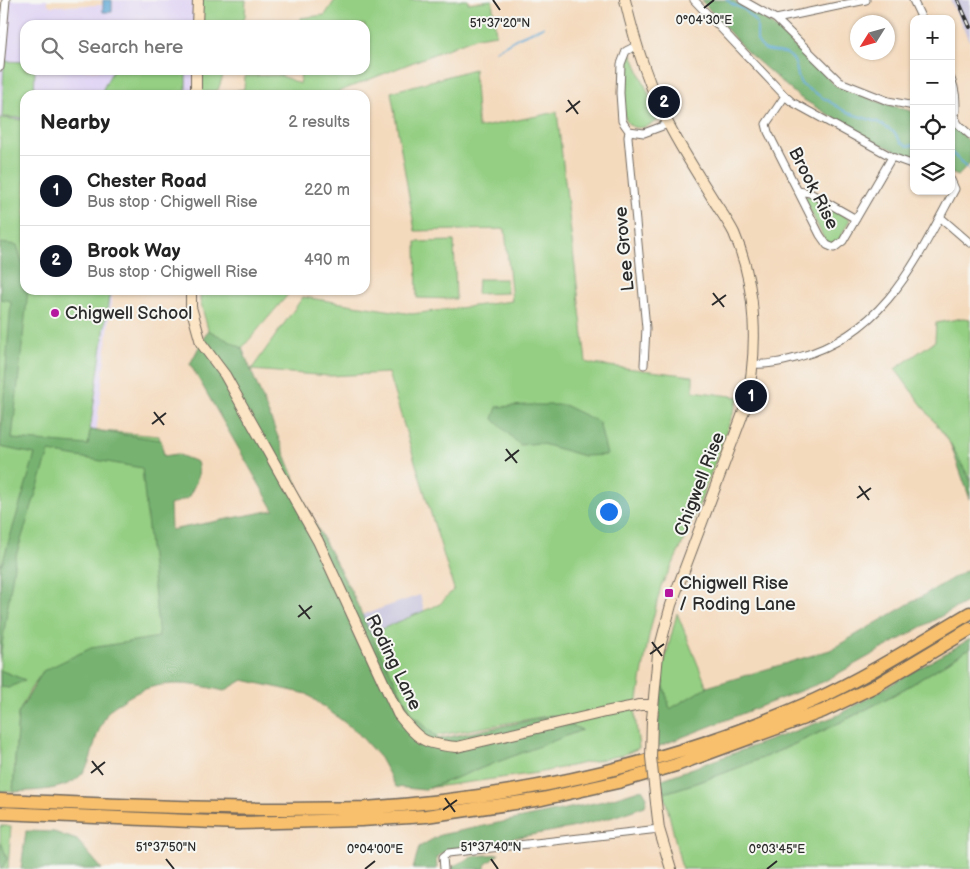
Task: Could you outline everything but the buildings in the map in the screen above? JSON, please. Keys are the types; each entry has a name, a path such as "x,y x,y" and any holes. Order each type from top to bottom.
{"highway":[{"path":"0,800 238,809 362,808 481,796 556,783 616,769 742,730 816,700 869,673 970,613"},
{"path":"0,813 238,823 361,820 434,815 542,800 618,782 676,765 823,711 876,686 970,629"}],"main road":[{"path":"197,20 198,0"},
{"name":"Chigwell Rise","path":"625,0 636,46 668,124 733,232 747,270 752,306 754,364 745,408 671,605 658,654 652,705"},
{"path":"196,75 196,90"},
{"name":"Roding Lane","path":"191,295 191,307 201,343 224,375 318,541 398,714 411,730 424,741 456,746 640,704 652,705"},
{"path":"652,705 652,757 659,829 671,869"}],"street":[{"path":"0,67 6,0"},
{"path":"694,0 792,102 892,157 910,164"},
{"path":"742,0 776,18 840,82 888,101 910,105"},
{"path":"776,18 866,0"},
{"path":"913,0 920,15"},
{"name":"Lee Grove","path":"636,46 626,52 621,64 620,93 622,121 629,130 628,137 646,328 644,365"},
{"name":"Brook Rise","path":"785,96 766,124 768,132 820,235 827,245 834,248 843,241 892,157"},
{"path":"955,117 958,124 970,135"},
{"path":"629,130 644,133 668,124"},
{"path":"798,190 810,193 856,218"},
{"path":"754,364 765,365 781,362 817,352 851,334 867,322 899,288 951,195"},
{"path":"940,217 970,243"},
{"path":"444,869 443,857 448,853 659,829"}],"shaded area":[{"name":"Chigwell School","path":"5,0 47,0 51,6 102,5 102,0 196,0 195,20 20,20 20,75 194,75 193,90 20,90 20,295 112,295 112,298 95,442 0,609 0,20 2,20"},
{"path":"950,0 970,0 970,42"},
{"path":"420,595 426,617 370,634 362,615"}],"green space":[{"path":"200,0 246,0 244,20 199,20"},
{"path":"335,0 468,0 468,3 492,0 496,34 477,37 343,90 239,90 244,89 245,76 280,75 300,84 301,75 370,75 370,20 300,20 300,18 325,15"},
{"path":"701,0 733,0 771,24 836,86 910,111 910,156 873,141 799,97 746,51"},
{"path":"632,54 658,117 657,121 640,128 629,124 626,120 624,109 622,71 627,55"},
{"path":"4,61 20,62 20,75 35,75 34,90 20,90 20,118 2,117"},
{"path":"474,69 478,128 557,112 586,362 693,376 693,391 739,397 697,511 661,586 649,635 635,716 639,748 623,755 537,773 427,788 581,730 553,715 435,736 412,714 370,634 440,604 454,589 388,373 330,376 251,370 303,297 412,314 512,301 505,229 415,231 391,92"},
{"path":"110,75 186,75 186,90 103,89"},
{"path":"198,75 223,75 218,90 197,90"},
{"path":"0,118 20,120 20,295 109,295 90,430 159,436 163,456 161,640 43,671 30,690 18,714 13,792 0,791"},
{"path":"955,127 970,142 970,164 958,176 955,175"},
{"path":"809,195 850,219 837,244 827,245 804,197"},
{"path":"454,241 456,299 417,298 416,242"},
{"path":"0,243 17,245 20,255 20,295 27,295 12,439 88,445 90,430 161,440 164,456 177,454 197,462 199,471 197,480 188,498 170,505 171,530 274,510 190,364 208,330 242,348 306,506 412,714 439,739 551,716 582,730 424,790 396,787 380,758 357,732 307,694 243,680 224,691 184,684 171,684 146,689 133,694 110,710 98,733 86,769 75,780 49,789 13,792 18,714 43,671 91,648 159,637 142,468 49,452 15,559 0,658 0,564 2,564 35,454 0,447 11,301 0,299"},
{"path":"478,279 506,279 507,293 477,294"},
{"path":"200,295 288,295 242,348 209,333 200,300"},
{"path":"963,318 970,319 970,480 948,440 895,369 935,341 936,323"},
{"path":"564,405 599,422 607,455 584,456 539,443 520,445 493,419 497,407"},
{"path":"950,443 970,479 970,499"},
{"path":"970,568 970,600 823,682 657,747 661,676 670,709 707,687 830,650"},
{"path":"677,613 707,687 670,710 661,676"},
{"path":"970,639 970,648 905,689 867,709 753,762 664,793 660,780 836,716"},
{"path":"970,648 970,869 682,869 664,793 753,762 811,737 895,694"},
{"path":"0,670 25,680 9,688 0,687"},
{"path":"642,789 647,797 645,806 571,828 451,849 436,857 437,869 413,869 419,847 440,835 604,801"},
{"path":"0,826 11,826 8,869 0,869"},
{"path":"26,831 54,832 77,840 102,869 21,869"},
{"path":"2,844 7,859 2,869 0,869 0,845"},
{"path":"499,854 485,865 485,869 452,869 451,867 474,856"}],"water":[{"path":"103,0 112,0 112,12 103,12"}],"waterway":[{"path":"727,0 745,10 757,24 757,41 762,47 766,50 789,55 792,58 796,64 798,78 802,85 848,113 878,122 895,133 901,142 910,146"},
{"path":"495,51 519,37 543,27"},
{"path":"955,156 970,171"}],"railway":[{"path":"958,0 970,27"}],"place":[{"name":"Brook Way","path":"664,102"},
{"name":"Chigwell School","path":"55,313"},
{"name":"Chester Road","path":"751,396"},
{"name":"Chigwell Rise / Roding Lane","path":"669,593"}]}
